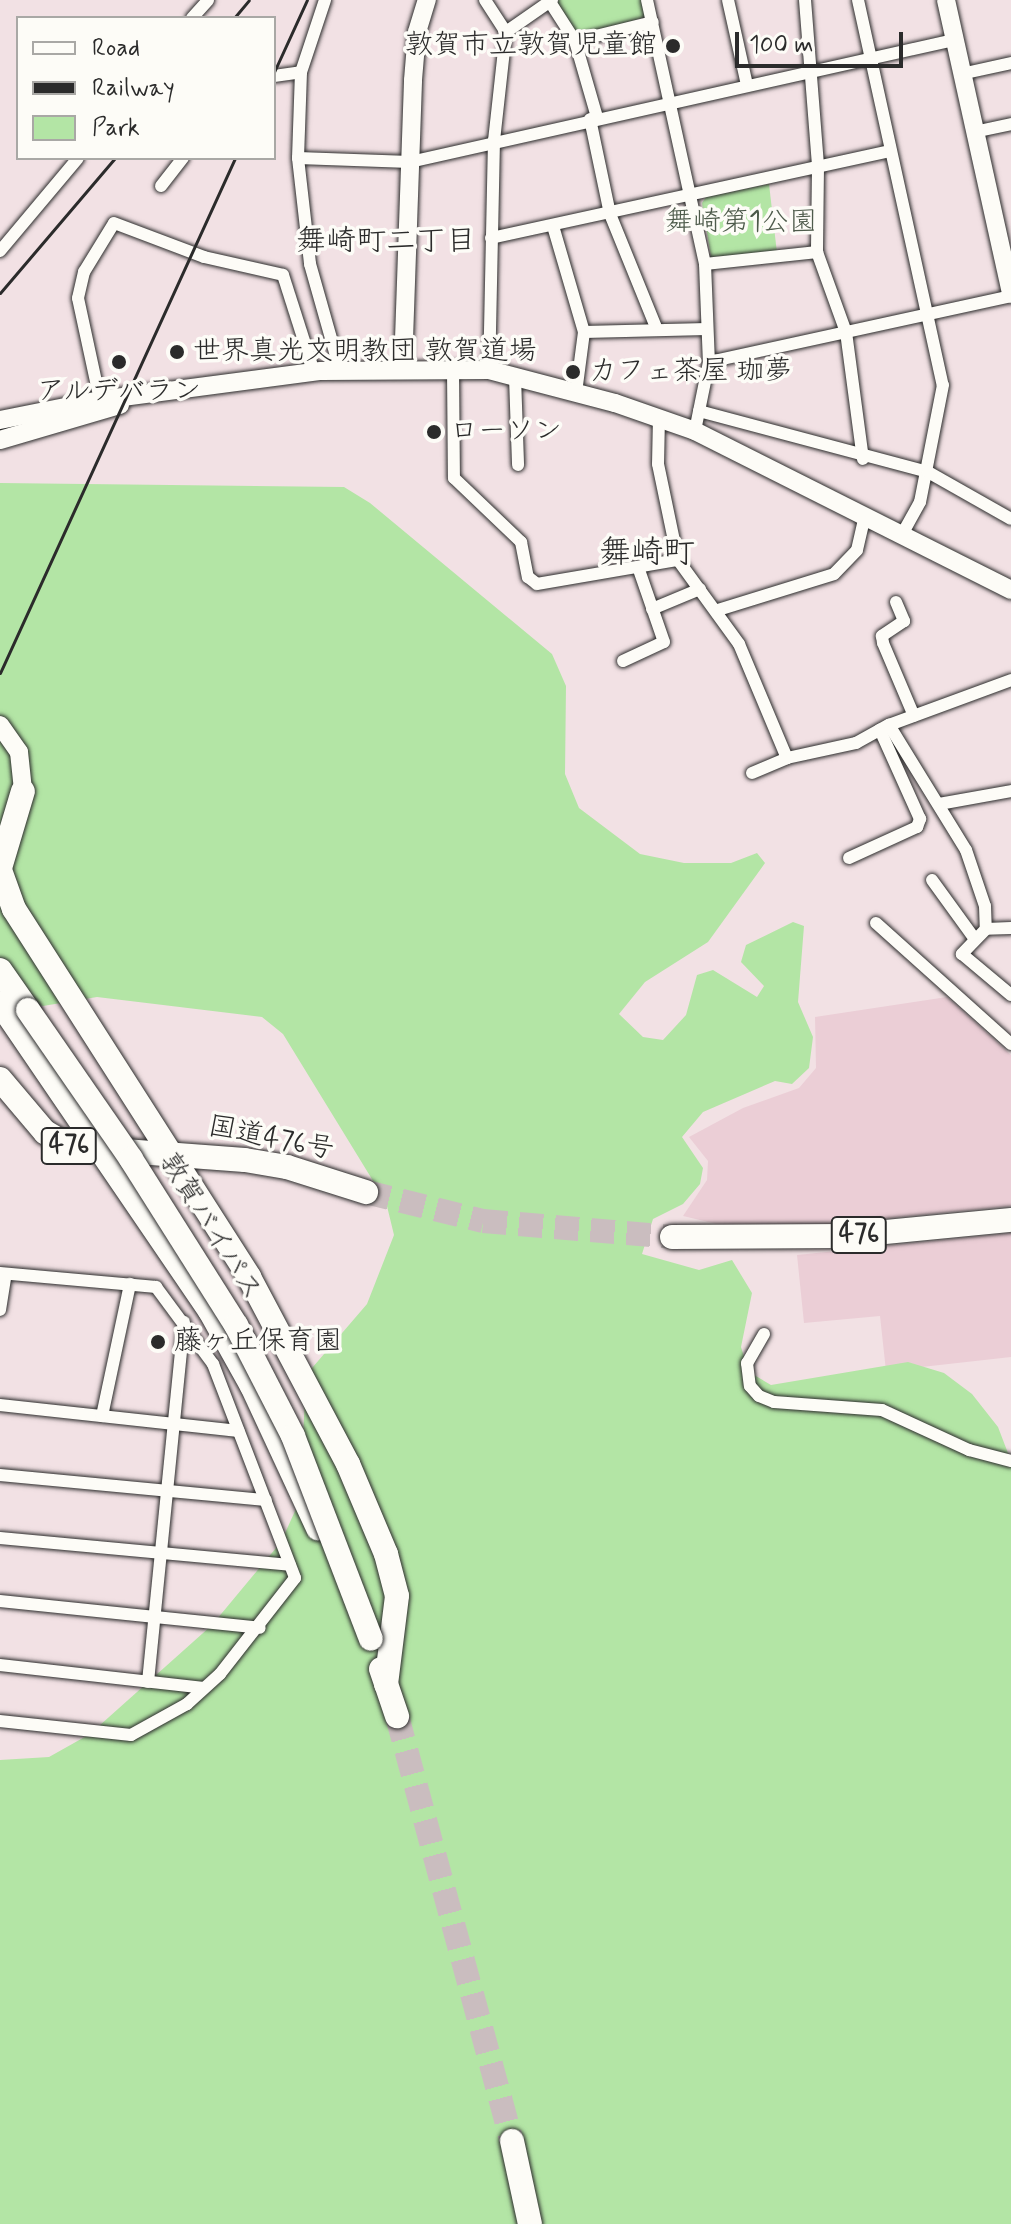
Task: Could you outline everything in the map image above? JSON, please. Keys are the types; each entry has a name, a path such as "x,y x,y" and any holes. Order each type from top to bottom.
{"highway":[{"path":"0,815 23,791"},
{"path":"23,791 0,869 7,895 165,1152 211,1217 316,1401 375,1525 394,1578 398,1613 386,1684"},
{"path":"0,902 63,987"},
{"name":"敦賀バイパス","path":"0,970 131,1159 236,1325 299,1449 397,1716"},
{"path":"0,1003 210,1311 252,1386 369,1640"},
{"name":"国道476号","path":"0,1080 45,1132 71,1147 100,1153 165,1152 287,1167 366,1192"},
{"name":"476","path":"672,1237 844,1236 1011,1220"},
{"path":"512,2141 530,2224"}],"street":[{"path":"194,16 208,0"},
{"path":"325,0 301,72 298,158 310,264 340,370"},
{"path":"403,368 417,32 427,0"},
{"path":"485,0 506,32 494,140 489,370"},
{"path":"647,0 705,264 709,362 695,431"},
{"path":"728,0 747,85"},
{"path":"805,0 818,167 817,252 846,332 863,459"},
{"path":"858,0 943,385 928,472 902,535"},
{"path":"709,362 1011,295 946,0"},
{"path":"506,32 551,1 575,41 594,118 610,214 657,330"},
{"path":"575,41 653,22"},
{"path":"298,158 410,162 494,140 954,40"},
{"path":"961,74 1011,63"},
{"path":"276,76 301,72"},
{"path":"974,132 1011,124"},
{"path":"491,238 891,151"},
{"path":"0,251 76,160"},
{"path":"161,186 181,160"},
{"path":"100,400 78,298 84,272 114,223 204,257 283,275 314,372"},
{"path":"553,226 584,332 576,393"},
{"path":"705,264 817,252"},
{"path":"584,332 707,329"},
{"path":"0,420 100,400 314,372 403,368 489,370 659,417 695,431 1011,590"},
{"path":"453,370 454,478 521,542 528,577 537,584 678,560"},
{"path":"515,377 518,465"},
{"path":"0,440 85,418 149,394"},
{"path":"699,411 749,421 863,459 928,472 1011,519"},
{"path":"659,417 658,464 678,560 718,610 744,654 787,758"},
{"path":"718,610 834,574 857,550 865,516"},
{"path":"623,661 664,642 638,567"},
{"path":"652,609 700,589"},
{"path":"896,602 904,621 882,636 883,643 914,716"},
{"path":"752,773 787,758 856,743 884,727 1011,680"},
{"path":"0,725 19,752 23,791"},
{"path":"884,727 930,798 939,804 977,877 986,929"},
{"path":"849,858 917,827 920,819 884,727"},
{"path":"939,804 992,798 1011,791"},
{"path":"932,880 974,938"},
{"path":"876,923 1011,1044"},
{"path":"1011,928 986,929 974,938 962,954 1011,995"},
{"path":"0,1310 3,1274 156,1287 213,1364 295,1578 260,1628 204,1688 131,1735 0,1721"},
{"path":"102,1416 130,1284"},
{"path":"148,1682 184,1322"},
{"path":"764,1334 747,1363 750,1386 759,1396 774,1402 882,1410 969,1450 1011,1461"},
{"path":"0,1405 239,1431"},
{"path":"0,1475 266,1500"},
{"path":"0,1538 290,1565"},
{"path":"0,1601 260,1628"},
{"path":"0,1665 204,1688"}],"shaded area":[{"path":"947,997 1011,1055 1011,1206 778,1229 734,1228 683,1216 707,1180 708,1161 689,1137 743,1108 799,1088 816,1068 815,1017"},
{"path":"1011,1233 1011,1357 886,1371 880,1316 804,1323 797,1255"}],"green space":[{"path":"559,0 642,0 646,17 579,36 556,4"},
{"name":"舞崎第1公園","path":"769,184 777,253 711,257 702,203 706,197"},
{"path":"0,483 344,487 370,503 552,654 566,686 565,774 579,808 640,854 684,863 731,863 757,853 765,863 708,942 645,982 619,1014 643,1037 663,1040 686,1015 697,975 713,970 757,997 764,986 741,962 746,945 793,922 804,926 798,1002 813,1037 809,1068 792,1084 775,1081 703,1112 682,1137 703,1168 700,1184 683,1204 653,1219 642,1254 699,1270 732,1260 752,1293 741,1347 749,1372 771,1385 908,1362 944,1373 972,1394 998,1427 1011,1461 1011,2224 0,2224 0,1760 49,1757 90,1734 212,1625 281,1542 300,1500 306,1375 367,1304 394,1235 386,1202 283,1034 262,1017 97,997 43,1006 0,995"}],"tunnel":[{"path":"366,1192 483,1221 672,1237"},
{"path":"397,1716 512,2141"}],"railway":[{"path":"236,16 249,0"},
{"path":"276,68 307,0"},
{"path":"0,293 113,160"},
{"path":"0,673 234,160"}],"place":[{"name":"敦賀市立敦賀児童館","path":"673,46"},
{"name":"世界真光文明教団 敦賀道場","path":"177,352"},
{"name":"アルデバラン","path":"119,362"},
{"name":"カフェ茶屋 珈夢","path":"573,372"},
{"name":"ローソン","path":"434,432"},
{"name":"藤ヶ丘保育園","path":"158,1342"}],"district":[{"name":"舞崎町二丁目","path":"386,242"},
{"name":"舞崎町","path":"647,553"}]}
